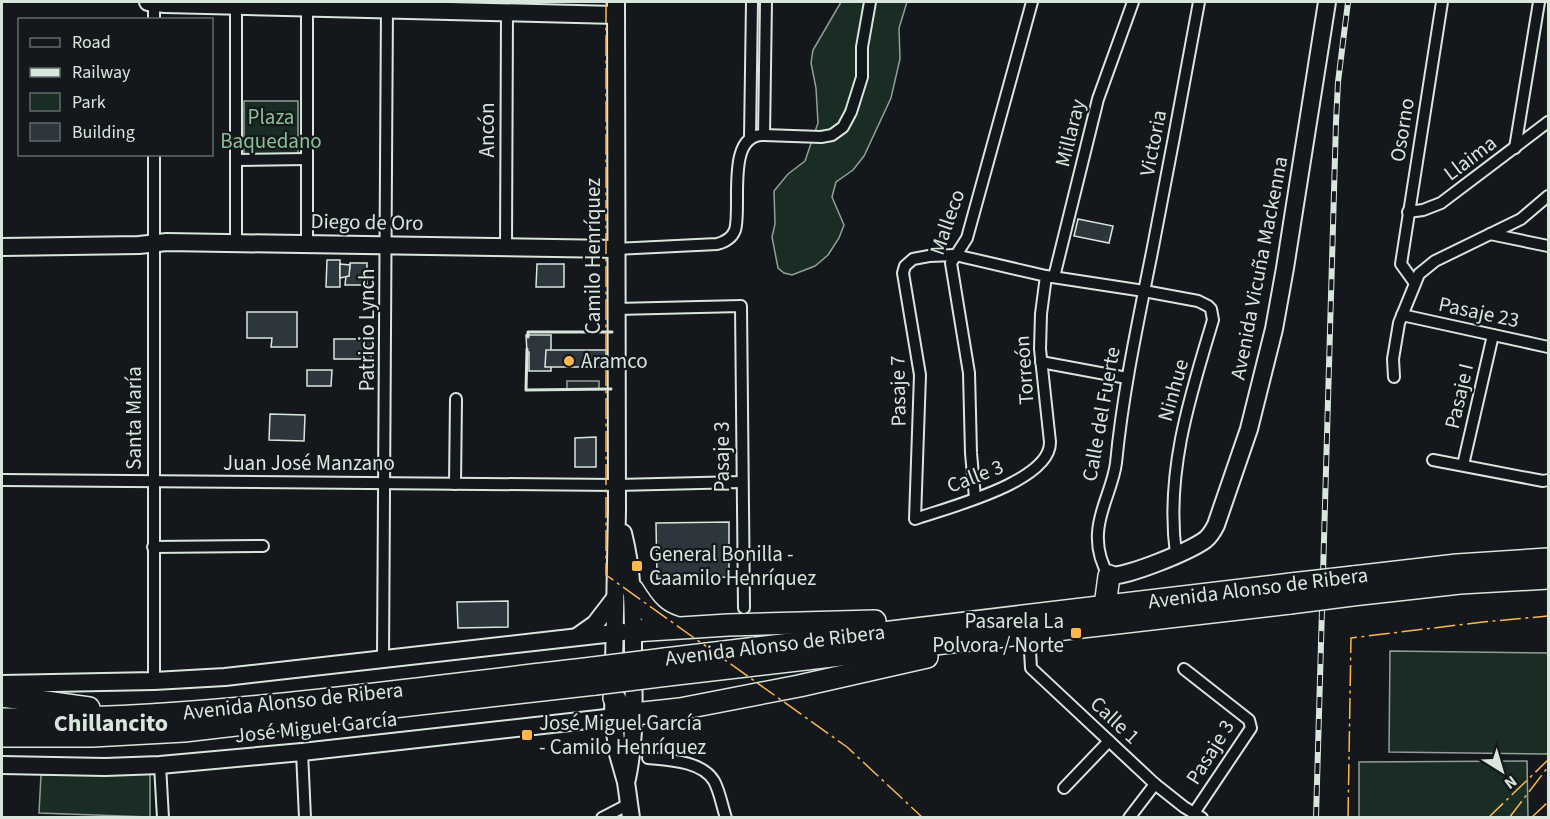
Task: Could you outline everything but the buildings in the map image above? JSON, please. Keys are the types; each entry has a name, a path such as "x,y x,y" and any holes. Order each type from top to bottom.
{"highway":[{"name":"Avenida Alonso de Ribera","path":"1353,586 1457,565 1548,560"},
{"path":"1105,606 1109,576"},
{"name":"Avenida Alonso de Ribera","path":"2,736 92,736 209,729 667,667 998,618 1105,606 1290,593 1353,586 1548,578"},
{"name":"Avenida Alonso de Ribera","path":"667,667 1022,634 1290,593"},
{"path":"624,594 641,604 653,616 679,628"},
{"path":"627,638 679,628 998,618"},
{"path":"620,710 691,707 788,689 1022,634"},
{"name":"Avenida Alonso de Ribera","path":"2,719 69,719 159,714 594,676"},
{"path":"2,696 159,714"},
{"path":"2,748 92,736"}],"main road":[{"path":"152,2 387,5 507,12 616,8"},
{"name":"Avenida Vicuña Mackenna","path":"1176,554 1209,536 1216,525 1249,429 1274,329 1286,268 1327,2"},
{"name":"Camilo Henríquez","path":"616,8 617,510 628,554 624,594 627,638 620,710 633,741 626,782 630,811"},
{"name":"Diego de Oro","path":"2,247 154,243 307,243 615,249"},
{"path":"1109,576 1126,574 1176,554"},
{"path":"576,637 595,624 624,594"},
{"path":"2,684 225,677 576,637 627,638"},
{"name":"Camilo Henríquez","path":"620,710 627,638"},
{"name":"José Miguel García","path":"2,765 105,767 160,765 302,752 620,710"}],"street":[{"path":"152,2 154,18"},
{"path":"750,138 752,2"},
{"path":"764,135 766,2"},
{"path":"750,138 754,135 821,137 832,135 843,127 851,112 862,77 862,47 870,2"},
{"name":"Malleco","path":"975,498 971,453 969,373 951,263 965,243 1032,2"},
{"name":"Millaray","path":"1050,277 1098,99 1133,2"},
{"name":"Victoria","path":"1144,291 1199,2"},
{"name":"Osorno","path":"1414,282 1401,264 1443,2"},
{"path":"1515,148 1539,2"},
{"path":"236,4 236,243"},
{"path":"307,4 307,243"},
{"name":"Patricio Lynch","path":"383,658 387,5"},
{"name":"Ancón","path":"506,247 507,12"},
{"name":"Llaima","path":"1408,212 1424,210 1441,203 1548,122"},
{"name":"Diego de Oro","path":"615,249 717,244 729,238 736,224 738,168 744,147 750,138"},
{"name":"Santa María","path":"154,156 154,681"},
{"path":"236,160 307,159"},
{"path":"1394,377 1392,359 1394,342 1414,282 1419,274 1435,261 1521,219 1548,196"},
{"path":"1490,234 1548,246"},
{"path":"955,255 1050,277 1144,291"},
{"name":"Pasaje 7","path":"915,519 920,375 903,273 905,266 913,259 955,255"},
{"name":"Torreón","path":"1043,460 1050,447 1041,362 1040,326 1050,277"},
{"name":"Calle del Fuerte","path":"1109,576 1101,560 1098,529 1116,465 1127,378 1144,291"},
{"name":"Ninhue","path":"1144,291 1204,303 1211,309 1214,316 1186,413 1178,454 1173,514 1176,554"},
{"name":"Pasaje 3","path":"616,309 741,306 744,608"},
{"name":"Pasaje 23","path":"1402,315 1548,347"},
{"name":"Pasaje I","path":"1463,465 1493,335"},
{"path":"1041,362 1127,378"},
{"path":"455,484 456,399"},
{"path":"1433,459 1543,481 1548,480"},
{"name":"Calle 3","path":"915,519 1000,489 1019,480 1043,460"},
{"name":"Juan José Manzano","path":"2,480 617,485 742,482"},
{"path":"153,547 263,546"},
{"name":"Calle 1","path":"1022,634 1031,668 1155,784 1198,815"},
{"name":"Pasaje 3","path":"1184,669 1249,720 1251,728 1198,815"},
{"path":"1064,788 1108,741"},
{"path":"302,752 305,818"},
{"path":"648,758 686,763 704,771 713,781 726,818"},
{"path":"160,765 163,818"},
{"path":"1129,818 1155,784"},
{"path":"602,818 630,811"}],"green space":[{"path":"841,2 907,2 899,28 900,59 891,98 864,156 853,170 836,182 832,197 844,225 839,238 828,255 815,266 792,275 778,268 772,237 775,224 774,191 788,174 805,161 818,123 816,88 811,63 813,50"},
{"name":"Plaza Baquedano","path":"244,101 298,101 298,156 244,156"},
{"path":"1390,651 1548,653 1548,754 1389,752"},
{"path":"1527,761 1528,817 1359,817 1359,762"},
{"path":"150,774 150,817 39,813 41,775"}],"shaded area":[{"path":"567,381 599,381 599,389 567,389"}],"railway":[{"path":"1316,818 1336,122 1338,82 1348,2"}],"wall":[{"path":"528,337 528,332 612,332"},
{"path":"527,349 526,390 611,389"}],"power":[{"path":"606,2 606,575 847,747 923,818"},
{"path":"1348,818 1351,638 1548,616"},
{"path":"1488,818 1548,760"},
{"path":"1509,818 1548,767"},
{"path":"1531,818 1548,802"}],"place":[{"name":"Aramco","path":"569,361"},
{"name":"General Bonilla - Caamilo Henríquez","path":"637,566"},
{"name":"Pasarela La Polvora / Norte","path":"1076,633"},
{"name":"José Miguel García - Camilo Henríquez","path":"527,735"}],"district":[{"name":"Chillancito","path":"111,723"}]}
